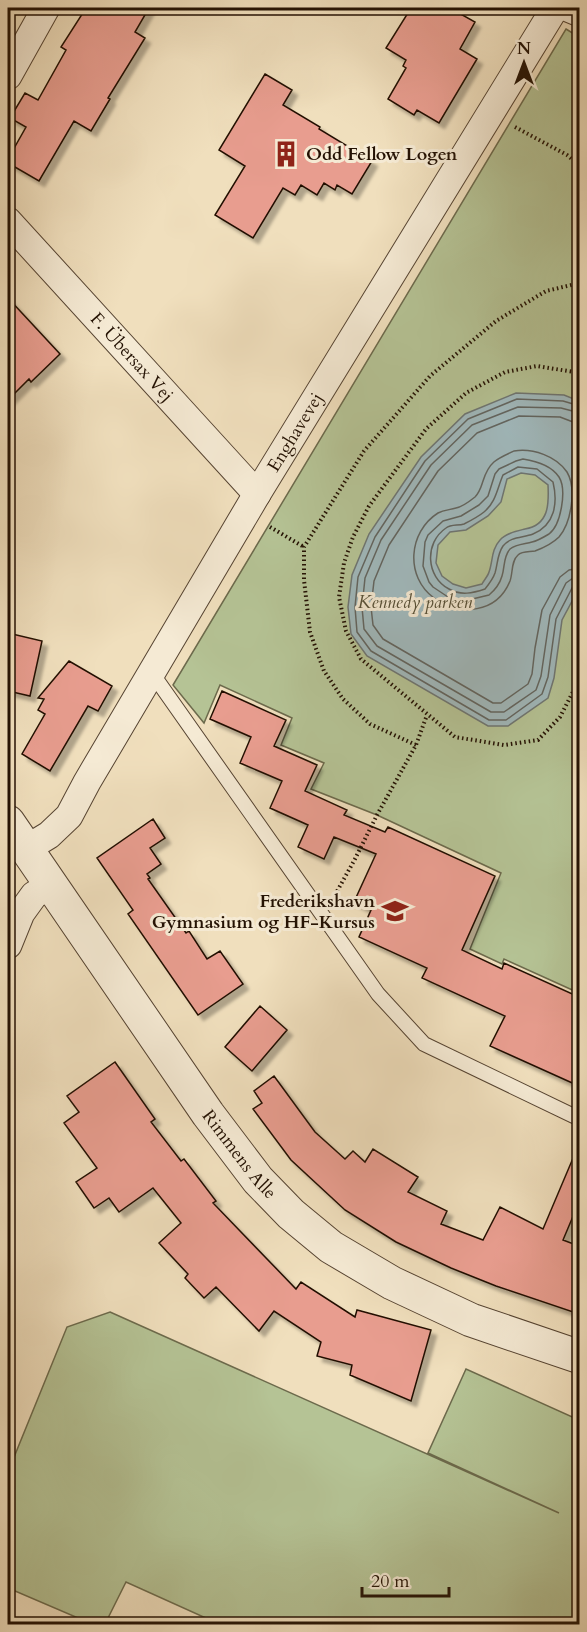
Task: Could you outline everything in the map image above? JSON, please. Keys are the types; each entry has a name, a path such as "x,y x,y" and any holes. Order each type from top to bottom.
{"street":[{"path":"8,76 46,8"},
{"name":"Enghavevej","path":"26,849 49,835 69,816 257,494 555,8"},
{"path":"568,8 579,14"},
{"name":"F. Übersax Vej","path":"8,221 257,494"},
{"name":"Rimmens Alle","path":"8,822 208,1114 258,1180 291,1214 331,1246 392,1283 471,1320 579,1358"},
{"path":"8,945 21,913 34,895 50,885"}],"lane":[{"path":"152,673 378,993 424,1044 579,1119"}],"path":[{"path":"490,114 567,155 579,166"},
{"path":"416,745 370,724 343,699 324,671 310,632 303,547 364,451 429,376 496,321 546,291 579,284"},
{"path":"579,373 537,366 505,372 466,393 426,429 369,506 353,537 344,563 339,597 346,631 361,659 455,737 504,745 538,740 560,717 579,675"},
{"path":"268,526 303,547"},
{"path":"323,916 416,745 427,715"}],"green space":[{"name":"Kennedy parken","path":"566,29 579,37 579,993 504,959 502,964 470,949 501,873 377,815 311,789 324,763 281,745 292,718 220,685 204,723 173,685"},
{"path":"110,1312 559,1513 428,1453 466,1369 579,1420 579,1624 219,1624 126,1582 105,1624 92,1624 8,1588 8,1472 67,1327"}],"water":[{"path":"516,393 564,395 579,401 579,588 562,620 554,678 548,698 508,726 488,726 367,656 351,634 348,607 352,575 369,534 421,457 465,414","holes":["521,473 535,475 548,485 546,513 539,523 508,534 500,540 482,584 466,588 453,584 442,576 436,563 438,545 450,532 466,530 488,516 501,502 507,479"]}],"building":[{"path":"86,8 149,8 135,32 145,38 108,98 110,99 91,131 74,121 39,181 8,163 26,127 10,118 25,93 38,100 66,50 61,47"},
{"path":"411,8 450,8 475,22 460,49 477,59 439,123 417,110 414,115 388,99 406,68 403,66 406,60 386,48"},
{"name":"Odd Fellow Logen","path":"265,74 292,90 283,105 372,161 352,194 337,185 335,190 324,183 317,195 301,185 295,195 283,188 253,238 215,215 245,166 219,150"},
{"path":"8,298 60,354 31,382 29,379 8,400"},
{"path":"8,633 42,641 30,696 8,691"},
{"path":"69,661 112,686 98,711 88,706 50,771 22,754 45,714 38,710 44,699 38,698"},
{"path":"222,691 286,720 274,746 317,765 305,791 347,810 344,815 385,832 388,827 495,876 462,950 502,969 504,963 579,997 579,1086 490,1046 505,1016 422,978 427,968 359,937 371,910 354,902 376,854 334,837 324,859 298,847 308,825 270,808 282,781 240,763 251,737 210,719"},
{"path":"153,819 165,838 150,848 161,864 147,874 150,878 148,879 186,933 189,931 207,959 220,951 243,984 198,1015 128,914 133,910 97,858"},
{"path":"260,1006 287,1030 252,1071 225,1047"},
{"path":"115,1062 155,1119 151,1122 181,1161 184,1159 216,1201 213,1203 296,1289 301,1282 355,1317 357,1310 431,1330 411,1401 350,1375 352,1365 317,1356 321,1342 274,1311 259,1331 216,1287 204,1298 185,1278 188,1274 159,1243 181,1223 153,1188 119,1212 109,1198 94,1208 76,1182 97,1168 64,1123 79,1112 67,1096"},
{"path":"274,1076 315,1132 345,1159 353,1151 365,1162 373,1149 418,1177 408,1192 447,1211 441,1224 483,1240 500,1207 543,1229 579,1144 579,1202 563,1240 579,1246 579,1314 451,1268 396,1242 345,1210 291,1160 253,1109 262,1103 254,1091"}],"place":[{"name":"Odd Fellow Logen","path":"286,154"},
{"name":"Frederikshavn Gymnasium og HF-Kursus","path":"395,911"}]}
